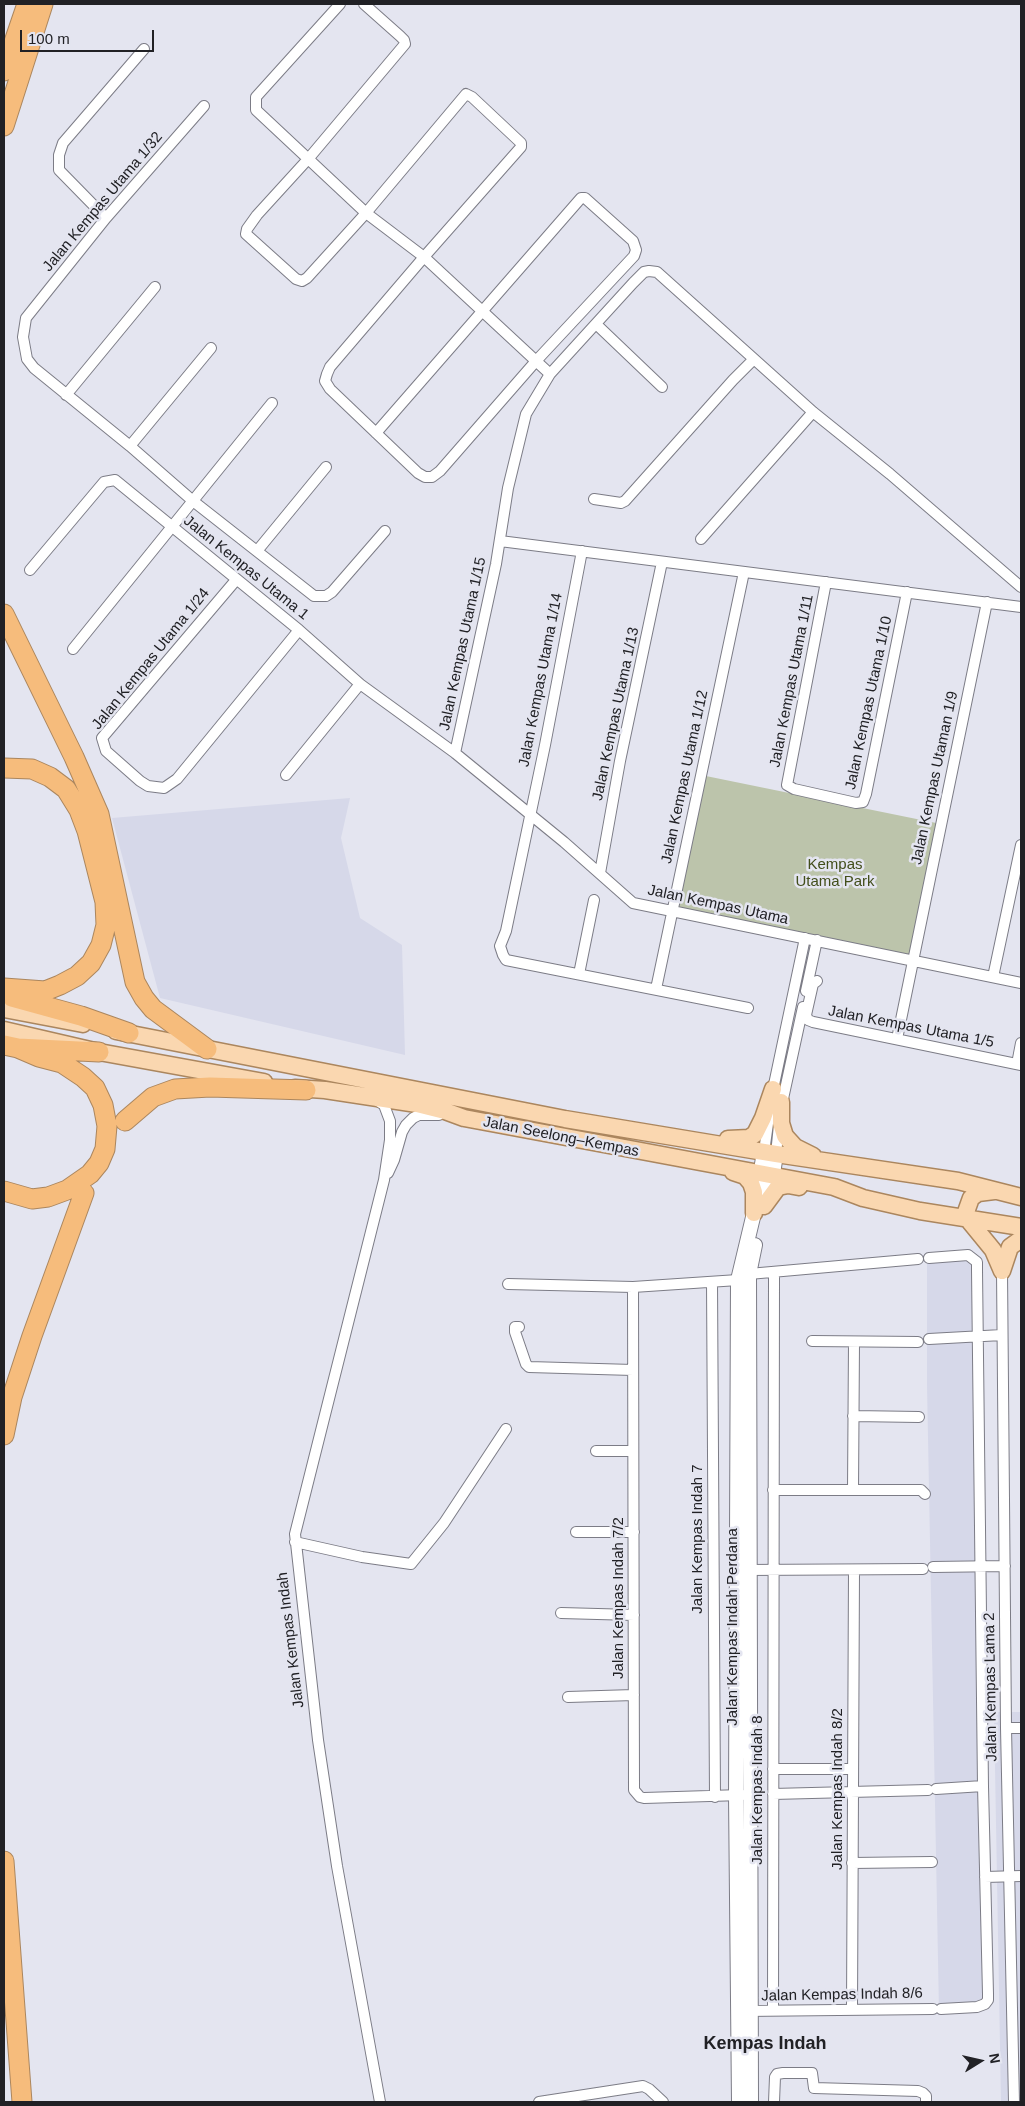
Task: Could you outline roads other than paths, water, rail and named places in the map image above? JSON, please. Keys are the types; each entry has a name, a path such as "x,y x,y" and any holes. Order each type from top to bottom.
{"highway":[{"path":"4,71 27,4"},
{"path":"4,126 43,4"},
{"path":"4,614 74,757 99,814 135,982 153,1009 207,1049"},
{"path":"4,768 32,769 50,777 66,789 79,810 87,831 105,902 106,925 101,945 91,963 77,976 45,990 4,988"},
{"path":"4,995 81,1016 129,1033"},
{"path":"11,1046 99,1052"},
{"path":"4,1191 32,1199 48,1197 67,1190 90,1174 99,1163 105,1149 107,1126 103,1105 95,1088 83,1077 62,1063 39,1057 11,1046"},
{"path":"125,1121 154,1097 175,1089 210,1087 306,1090"},
{"path":"4,1435 12,1397 84,1193"},
{"path":"4,1860 22,2102"}],"main road":[{"name":"Jalan Seelong–Kempas","path":"4,1009 565,1119 770,1153 958,1180 1021,1197"},
{"name":"Jalan Seelong–Kempas","path":"4,1030 99,1052 306,1090 325,1090 417,1104 464,1118 834,1187 863,1198 920,1211 1021,1227"},
{"path":"565,1119 627,1120 702,1135 733,1139 749,1138 760,1127 777,1095"},
{"path":"777,1095 781,1123 785,1136 790,1143 804,1152 831,1162"},
{"path":"671,1157 744,1176 753,1186 759,1209"},
{"path":"759,1209 778,1187 788,1185 863,1198"},
{"path":"997,1191 986,1191 971,1198 966,1217 993,1250 1002,1271"},
{"path":"1002,1271 1010,1247 1021,1239"}],"street":[{"path":"340,4 256,97 255,108 260,115 309,158 366,213 424,257 550,374"},
{"path":"364,4 404,40 405,44 309,158 257,215 247,229 246,234 250,240 296,280 302,281 307,278 366,213 466,94 472,97 522,143 521,147 330,367 325,381 330,389 376,433 418,473 425,477 432,477 440,471 536,361 634,256 636,250 633,241 585,198 580,198 376,433"},
{"path":"106,218 59,170 59,155 63,143 144,49"},
{"name":"Jalan Kempas Utama 1/32","path":"66,395 34,368 27,359 23,337 26,318 106,218 204,106"},
{"name":"Jalan Kempas Utama 1/15","path":"455,752 500,541 508,488 526,414 550,374 644,272 657,272 813,412 890,474 1021,587"},
{"path":"155,287 66,395 130,446 193,501 308,593 320,597 332,592 386,530"},
{"path":"596,324 662,387"},
{"path":"130,446 211,348"},
{"path":"594,499 621,502 625,500 754,359"},
{"path":"73,649 272,403"},
{"path":"701,539 813,412"},
{"path":"256,551 326,468"},
{"name":"Jalan Kempas Utama 1","path":"30,570 104,482 115,480 299,630 360,684"},
{"path":"500,541 1021,607"},
{"name":"Jalan Kempas Utama 1/14","path":"582,552 506,931 500,946 502,955 506,960 748,1008"},
{"name":"Jalan Kempas Utama 1/13","path":"600,873 620,761 662,562"},
{"name":"Jalan Kempas Utama 1/12","path":"656,989 744,572"},
{"name":"Jalan Kempas Utama 1/24","path":"236,580 102,738 106,751 140,781 148,786 164,788 177,779 299,630"},
{"name":"Jalan Kempas Utama 1/11","path":"788,785 826,582"},
{"name":"Jalan Kempas Utama 1/10","path":"788,785 794,789 856,803 863,802 907,592"},
{"name":"Jalan Kempas Utaman 1/9","path":"898,1039 987,602"},
{"path":"286,775 360,684"},
{"name":"Jalan Kempas Utama","path":"360,684 455,752 633,902 1021,983"},
{"path":"993,977 1021,845"},
{"path":"579,974 594,900"},
{"path":"770,1153 777,1095 805,938"},
{"path":"770,1153 777,1095 797,1038 817,940"},
{"name":"Jalan Kempas Utama 1/5","path":"817,981 812,984 806,1015 808,1020 1019,1064"},
{"path":"1019,1064 1021,1043"},
{"path":"364,1096 381,1103 389,1115 390,1140 384,1180"},
{"path":"384,1180 394,1160 402,1132 413,1118 429,1114 464,1118"},
{"name":"Jalan Kempas Indah Perdana","path":"739,2102 744,2011 742,1570 744,1277 770,1153"},
{"name":"Jalan Kempas Indah","path":"380,2102 337,1866 318,1740 295,1534 318,1436 384,1180"},
{"path":"929,1258 968,1255 977,1262 985,1877 1021,1876"},
{"path":"508,1284 633,1287 712,1282 774,1272 918,1259"},
{"name":"Jalan Kempas Lama 2","path":"1002,1271 1006,1728 1010,1876 1017,2023 1014,2102"},
{"name":"Jalan Kempas Indah 8","path":"773,2010 774,1272"},
{"name":"Jalan Kempas Indah 7","path":"712,1282 715,1796"},
{"name":"Jalan Kempas Indah 7/2","path":"633,1287 634,1790 644,1798 743,1795"},
{"path":"519,1327 516,1328 515,1332 526,1364 529,1367 633,1370"},
{"path":"929,1339 1002,1335"},
{"path":"812,1341 918,1342"},
{"path":"853,1490 854,1342"},
{"path":"853,1416 919,1417"},
{"path":"295,1542 362,1557 411,1564 444,1523 506,1429"},
{"path":"596,1451 633,1451"},
{"path":"773,1490 921,1490 925,1494"},
{"path":"576,1532 634,1532"},
{"path":"742,1570 854,1570 1005,1566"},
{"name":"Jalan Kempas Indah 8/2","path":"852,2009 854,1570"},
{"path":"561,1613 634,1615"},
{"path":"568,1697 634,1695"},
{"path":"1006,1728 1021,1728"},
{"path":"773,1769 853,1769"},
{"path":"773,1794 983,1786"},
{"path":"852,1863 932,1862"},
{"name":"Jalan Kempas Indah 8/6","path":"744,2011 937,2009 977,2007 985,2004 988,2000 985,1877"},
{"name":"Jalan Kempas Indah Perdana","path":"744,2011 751,2102"},
{"path":"774,2102 775,2077 783,2072 812,2073 814,2088 918,2091 926,2096 926,2102"},
{"path":"539,2102 643,2086 649,2088 663,2102"}],"district":[{"name":"Kempas Indah","path":"765,2044"}],"park label":[{"name":"Kempas Utama Park","path":"835,874"}]}
